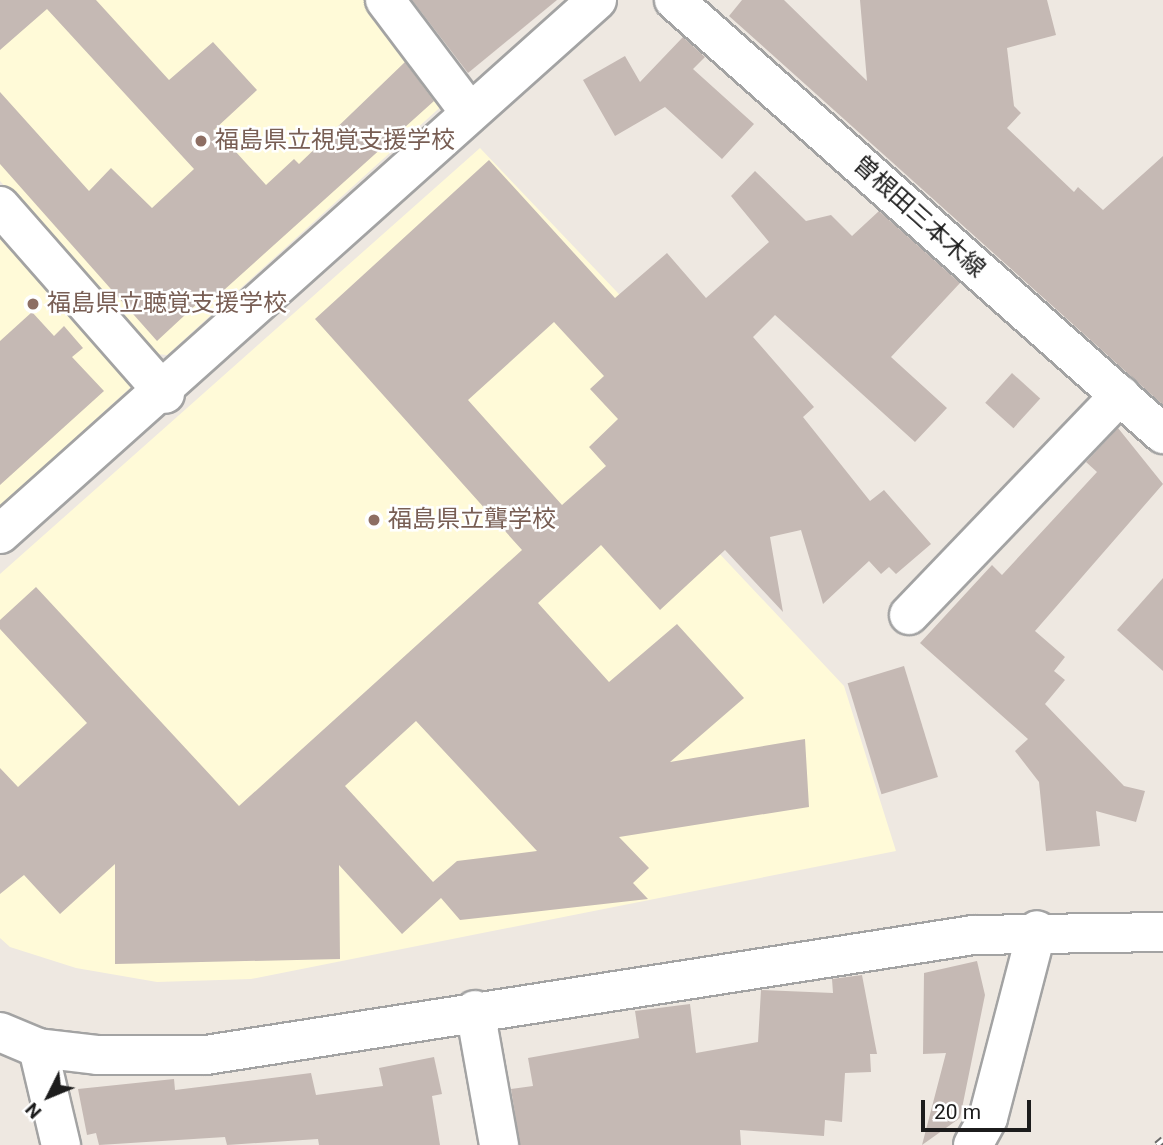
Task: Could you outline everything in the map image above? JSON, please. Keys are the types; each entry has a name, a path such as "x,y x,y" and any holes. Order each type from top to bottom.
{"street":[{"path":"385,0 468,110"},
{"path":"0,534 165,394 468,110 597,0"},
{"name":"曽根田三本木線","path":"674,0 1163,435"},
{"path":"0,206 165,394"},
{"path":"909,615 1120,395"},
{"path":"0,1032 38,1048 97,1055 206,1055 475,1010 1037,930 1163,932"},
{"path":"973,1145 988,1118 1037,930"},
{"path":"475,1010 499,1145"},
{"path":"38,1048 61,1145"}],"shaded area":[{"name":"福島県立視覚支援学校","path":"0,0 368,0 446,102 167,355 157,354 0,181"},
{"name":"福島県立聾学校","path":"480,148 714,394 637,466 844,686 896,851 251,979 157,982 76,968 10,947 0,938 0,574"},
{"name":"福島県立聴覚支援学校","path":"0,231 131,377 131,387 0,506"}],"building":[{"path":"0,0 96,0 169,80 213,42 257,90 215,129 266,185 294,159 299,164 405,62 434,101 204,308 199,302 157,341 0,164 0,92 89,191 111,168 152,208 194,169 47,9 0,50"},
{"path":"412,0 557,0 468,73"},
{"path":"742,0 784,0 867,81 860,0 1047,0 1056,35 1007,48 1014,106 1021,113 1007,128 1074,192 1078,187 1103,210 1163,156 1163,405 729,16"},
{"path":"683,37 705,57 693,69 754,124 722,159 665,107 615,136 583,80 625,56 640,82"},
{"path":"489,160 615,298 667,253 706,298 769,242 731,196 755,171 806,221 831,215 852,236 879,211 960,283 891,357 947,408 915,442 775,315 753,337 814,407 803,417 870,501 884,490 931,544 896,574 889,567 881,574 869,561 823,604 801,530 770,537 783,612 725,550 660,610 601,545 538,603 609,682 677,624 744,698 670,762 805,739 809,807 619,837 649,868 633,883 648,899 460,920 441,898 402,934 339,865 340,959 115,964 115,864 60,914 24,875 0,894 0,768 18,787 87,723 0,629 0,620 36,587 239,806 522,550 315,319","holes":["554,322 604,376 590,389 618,419 589,447 606,466 562,505 468,400","416,721 537,851 457,861 433,882 345,786"]},
{"path":"32,312 54,336 64,326 83,348 72,357 104,391 0,485 0,341"},
{"path":"1012,373 1040,398 1013,428 985,403"},
{"path":"1118,428 1163,484 1035,631 1065,657 1054,671 1065,680 1045,704 1124,786 1145,791 1136,822 1096,811 1100,846 1046,851 1039,782 1015,751 1028,739 920,643 992,565 1002,575 1097,472 1086,462"},
{"path":"1163,578 1163,671 1117,630"},
{"path":"904,666 938,777 881,794 848,683"},
{"path":"977,961 985,995 960,1118 922,1145 946,1053 923,1054 924,973"},
{"path":"862,975 877,1054 870,1054 871,1072 845,1073 842,1122 825,1120 824,1136 740,1130 741,1145 520,1145 511,1089 533,1086 528,1058 639,1038 635,1011 690,1004 696,1053 758,1042 761,990 833,993 832,979"},
{"path":"434,1057 442,1094 432,1096 440,1145 319,1145 318,1139 227,1145 225,1137 99,1145 96,1133 87,1135 78,1089 174,1079 175,1090 311,1073 316,1095 383,1086 379,1068"}],"railway":[{"path":"1157,1145 1163,1140"}],"place":[{"name":"福島県立視覚支援学校","path":"201,141"},
{"name":"福島県立聴覚支援学校","path":"33,304"},
{"name":"福島県立聾学校","path":"374,520"}]}
